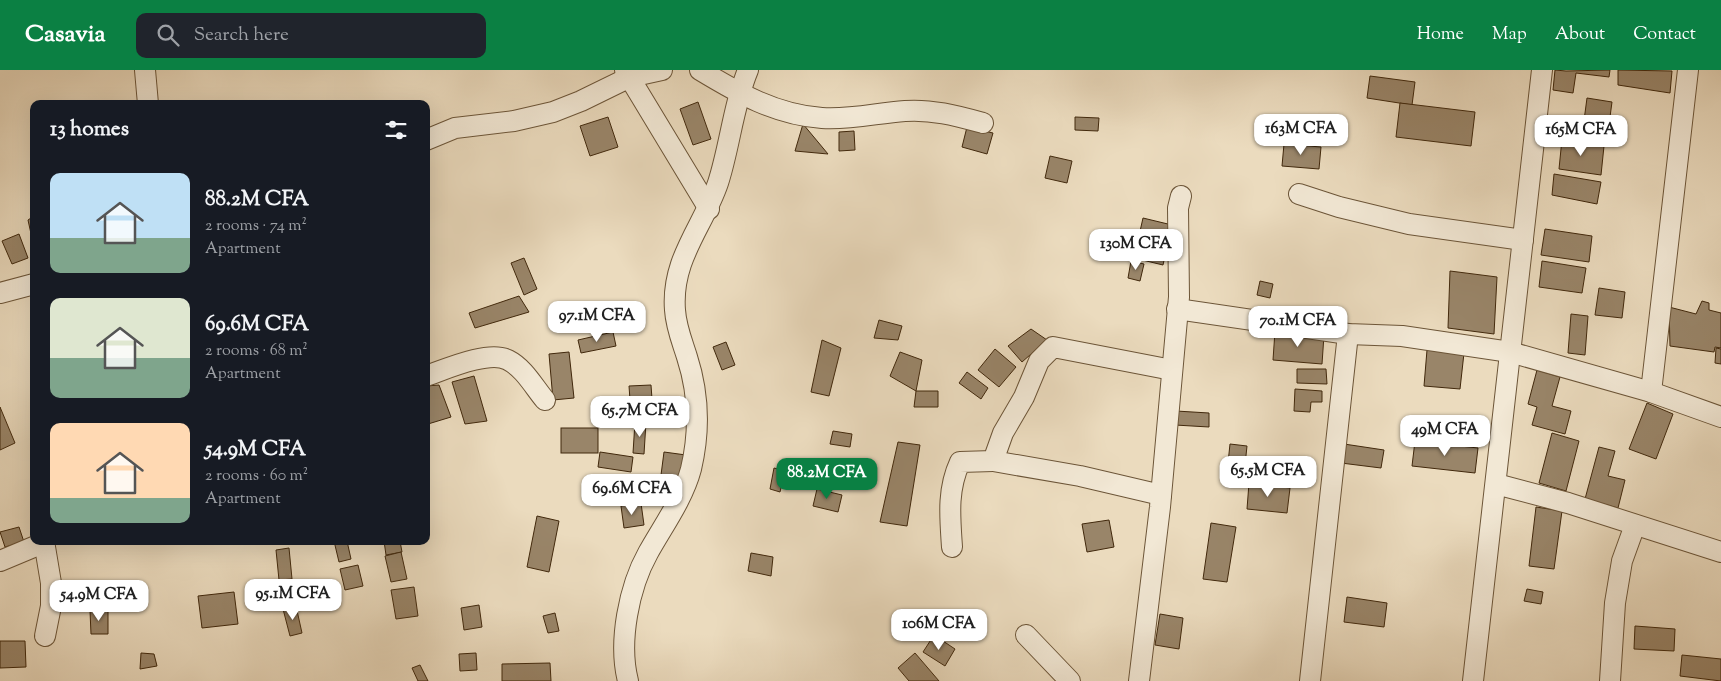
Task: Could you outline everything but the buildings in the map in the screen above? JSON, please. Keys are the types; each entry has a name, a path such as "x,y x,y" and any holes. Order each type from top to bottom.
{"street":[{"path":"146,70 148,100"},
{"path":"430,138 455,128 514,121 553,112 581,101 627,74 662,70"},
{"path":"700,70 762,105 788,114 841,119 887,112 928,111 983,122"},
{"path":"628,681 625,633 633,593 648,554 679,500 691,470 697,437 698,410 694,380 679,336 675,309 678,279 687,244 709,209 728,145 740,92 748,70"},
{"path":"1473,681 1542,70"},
{"path":"1651,392 1688,70"},
{"path":"627,74 709,209"},
{"path":"1299,194 1326,204 1409,224 1523,240"},
{"path":"1139,681 1161,495 1172,370 1177,309 1180,196"},
{"path":"0,293 30,285"},
{"path":"1177,309 1348,334 1402,336 1510,352 1651,392 1721,417"},
{"path":"1310,681 1348,334"},
{"path":"993,460 1003,433 1024,397 1039,361 1053,347 1172,370"},
{"path":"430,375 475,360 492,357 508,360 523,372 545,400"},
{"path":"952,547 949,500 953,477 960,462 993,460 1080,476 1161,495"},
{"path":"1496,484 1568,503 1721,552"},
{"path":"1610,681 1615,603 1622,561 1635,525"},
{"path":"0,561 37,545"},
{"path":"45,545 51,582 51,606 45,636"},
{"path":"1026,635 1070,681"}]}
